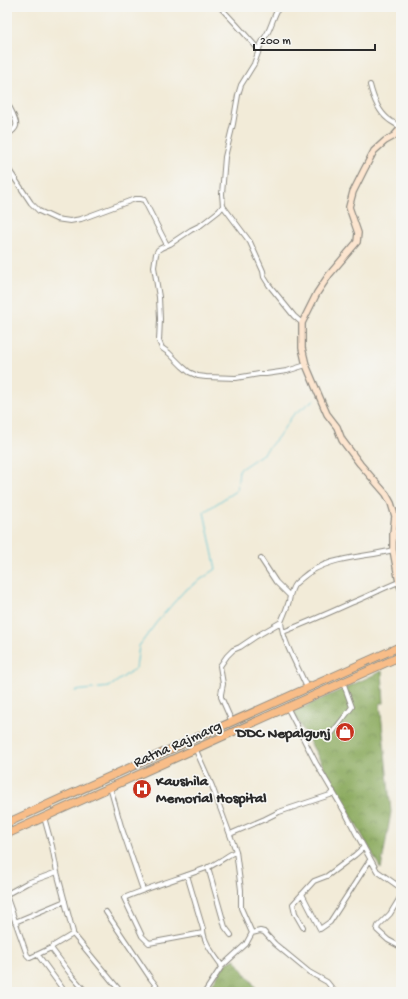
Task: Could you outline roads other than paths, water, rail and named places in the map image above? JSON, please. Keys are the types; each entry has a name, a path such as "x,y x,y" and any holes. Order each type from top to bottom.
{"highway":[{"name":"Ratna Rajmarg","path":"7,823 401,646"},
{"name":"Ratna Rajmarg","path":"7,834 401,656"}],"street":[{"path":"220,7 259,50"},
{"path":"279,7 260,46 254,64 241,85 238,95 225,157 222,188 223,206 250,242 263,271 264,277 269,285 294,316 302,323"},
{"path":"283,632 350,604 388,586 400,585 393,550 395,516 392,503 342,440 336,427 327,414 320,398 306,365 302,348 302,323 317,293 329,275 357,242 358,233 349,207 353,192 374,151 385,140 394,136 401,128 388,120 380,110 370,86"},
{"path":"7,102 16,122 16,127 7,135"},
{"path":"7,167 31,203 39,211 56,219 70,221 81,219 135,199 144,200 166,245"},
{"path":"223,206 201,225 158,250 156,254 154,267 159,297 159,341 162,348 189,372 198,376 236,378 249,375 287,371 306,365"},
{"path":"307,688 287,643 281,622 295,584 307,574 322,566 343,558 393,550"},
{"path":"261,559 276,582 290,596"},
{"path":"232,722 221,697 223,684 220,666 233,650 281,622"},
{"path":"332,733 352,707 343,682"},
{"path":"287,707 316,763 333,791 370,860 377,871 401,888"},
{"path":"195,748 212,786 236,851 241,890 241,908 252,933"},
{"path":"110,787 121,826 143,890"},
{"path":"230,834 279,812 330,795 333,791"},
{"path":"44,817 73,934 121,992"},
{"path":"303,927 295,913 293,904 314,881 327,876 364,847"},
{"path":"203,933 149,943 142,936 124,898 208,867 236,851"},
{"path":"302,894 320,929 330,922 370,860"},
{"path":"208,867 225,927 231,935"},
{"path":"7,894 27,883 57,872"},
{"path":"187,874 203,933 210,949 222,966"},
{"path":"401,896 390,914 378,926 377,930 388,940 401,947"},
{"path":"7,898 27,955 30,958 51,948 73,934"},
{"path":"15,922 65,901"},
{"path":"106,912 161,992"},
{"path":"205,992 222,966 246,944 252,933 260,931 264,932 275,944 309,972 327,982 335,992"},
{"path":"51,948 86,992"},
{"path":"38,955 66,992"}],"waterway":[{"path":"75,691 109,687 136,668 139,646 156,623 184,591 216,569 204,512 237,490 239,470 264,453 278,437 293,415 315,399"}],"place":[{"name":"DDC Nepalgunj","path":"345,732"},
{"name":"Kaushila Memorial Hospital","path":"142,789"}]}
